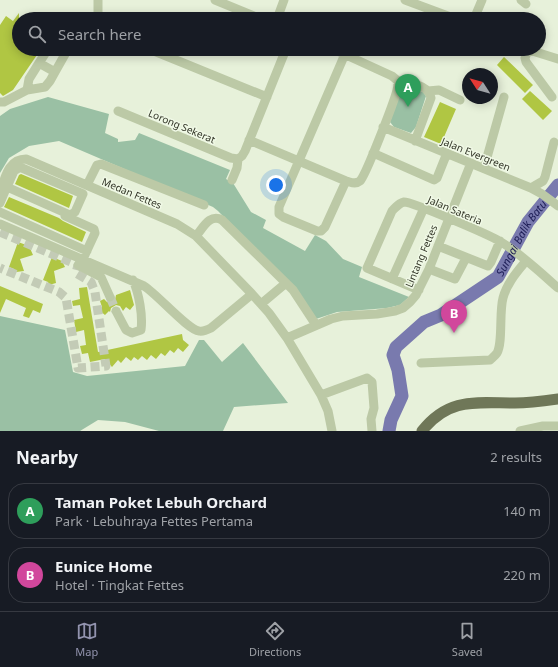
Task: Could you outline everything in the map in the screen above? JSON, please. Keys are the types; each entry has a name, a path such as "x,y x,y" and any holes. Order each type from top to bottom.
{"main road":[{"path":"422,431 437,415 457,405 480,403 528,403 558,399"}],"street":[{"path":"98,0 98,12"},
{"path":"216,0 245,12"},
{"path":"280,12 284,0"},
{"path":"405,0 437,12"},
{"path":"477,12 482,0"},
{"path":"28,90 29,79 44,56"},
{"path":"0,102 4,102 28,90 45,87 50,82 64,56"},
{"path":"166,56 267,97"},
{"path":"232,180 237,168 238,159 245,151 283,56"},
{"path":"343,56 279,207 279,214 317,232 321,231 325,227 346,180"},
{"path":"348,56 392,76 398,81 406,82 428,91 439,90 460,100"},
{"path":"525,56 526,62 552,97"},
{"path":"546,56 558,60"},
{"path":"40,63 55,72"},
{"path":"249,140 356,183 363,177 373,153 397,91 398,81"},
{"path":"415,141 431,98 428,91"},
{"path":"484,168 504,97"},
{"name":"Lorong Sekerat","path":"118,111 231,158 238,159"},
{"name":"Jalan Evergreen","path":"383,128 531,188 555,204"},
{"path":"531,188 540,183 545,177 554,142"},
{"path":"373,153 434,180 437,178 447,154"},
{"name":"Medan Fettes","path":"2,191 9,168 16,160 26,160 55,177 87,185 177,224 196,236 261,304 287,338 321,394 328,411 332,431"},
{"name":"Lintang Fettes","path":"287,338 316,325 343,316 377,314 395,311 403,308 410,302 429,269 471,163"},
{"path":"87,185 94,169 97,165 101,164 204,205"},
{"path":"19,168 55,177 83,194 73,214 70,215 7,187 14,171 19,168"},
{"path":"0,203 2,191 94,229 96,233 83,259"},
{"name":"Jalan Sateria","path":"392,279 367,268 392,211 402,202 408,202 500,241 523,258 558,288"},
{"path":"418,290 392,279 424,208"},
{"path":"0,212 83,259 101,277 110,297"},
{"path":"196,236 209,221 213,218 219,218 286,283 294,292 316,325"},
{"path":"0,224 133,280 151,290 188,326 199,331 205,331 211,328 252,294"},
{"path":"438,246 488,266 500,241"},
{"path":"429,269 456,279 466,258"},
{"path":"421,363 490,360 496,355 499,348 503,298 523,258"},
{"path":"116,311 126,330 132,333 141,330 143,320 133,280"},
{"path":"261,304 286,283"},
{"path":"321,394 366,378 370,380 372,382 374,408 371,419 372,431"},
{"path":"520,431 543,426 558,426"}],"green space":[{"path":"405,86 423,92 426,96 416,127 411,133 394,127 390,122 402,88"},
{"path":"48,97 109,114 105,133 118,139 118,142 135,140 139,133 230,170 226,179 233,183 251,212 266,220 263,228 305,251 315,235 326,241 343,259 362,267 359,277 409,297 400,305 387,308 337,312 316,319 269,263 213,207 59,141 29,146 9,158 0,173 0,116 10,109"},
{"path":"0,316 65,330 73,372 87,376 185,366 199,340 204,340 222,362 243,343 288,403 234,407 223,431 159,431 125,422 98,420 80,431 0,431"}],"building":[{"path":"6,16 12,20 12,56 36,56 13,90 3,96 0,93 0,25"},
{"path":"504,57 533,85 525,93 497,65"},
{"path":"530,91 552,111 543,120 522,99"},
{"path":"440,102 456,109 441,144 424,137"},
{"path":"21,174 73,196 69,208 15,184 19,175"},
{"path":"9,197 59,218 86,232 82,242 4,207"},
{"path":"18,242 29,246 33,255 20,259 24,271 16,272 14,269 9,267"},
{"path":"52,257 62,261 65,267 54,271 56,283 49,285 48,282 43,280"},
{"path":"0,286 43,304 40,313 33,310 29,318 23,316 26,308 6,299 0,313"},
{"path":"87,287 98,352 182,334 183,340 189,345 183,352 178,348 174,353 170,350 165,356 161,353 156,359 151,355 147,360 142,356 138,360 134,357 131,361 126,357 121,363 118,360 112,367 105,359 90,362 88,353 82,354 80,346 86,345 84,330 76,332 74,320 83,318 80,305 73,306 72,301 80,299 79,288"},
{"path":"130,290 134,305 130,310 126,307 123,311 120,306 116,305 105,315 99,310 102,307 100,301 104,299 107,302 112,303 115,300 116,295"}],"waterway":[{"name":"Sungai Balik Batu","path":"389,431 391,420 402,396 398,370 393,355 396,347 424,322 441,315 498,277 528,222 558,185"}],"tunnel":[{"path":"0,232 78,265 76,273 91,282 95,292 106,366 78,368 66,298 59,292 0,268"},
{"path":"110,297 116,311"}],"place":[{"name":"Taman Poket Lebuh Orchard","path":"408,107"},
{"name":"Eunice Home","path":"454,333"}]}
